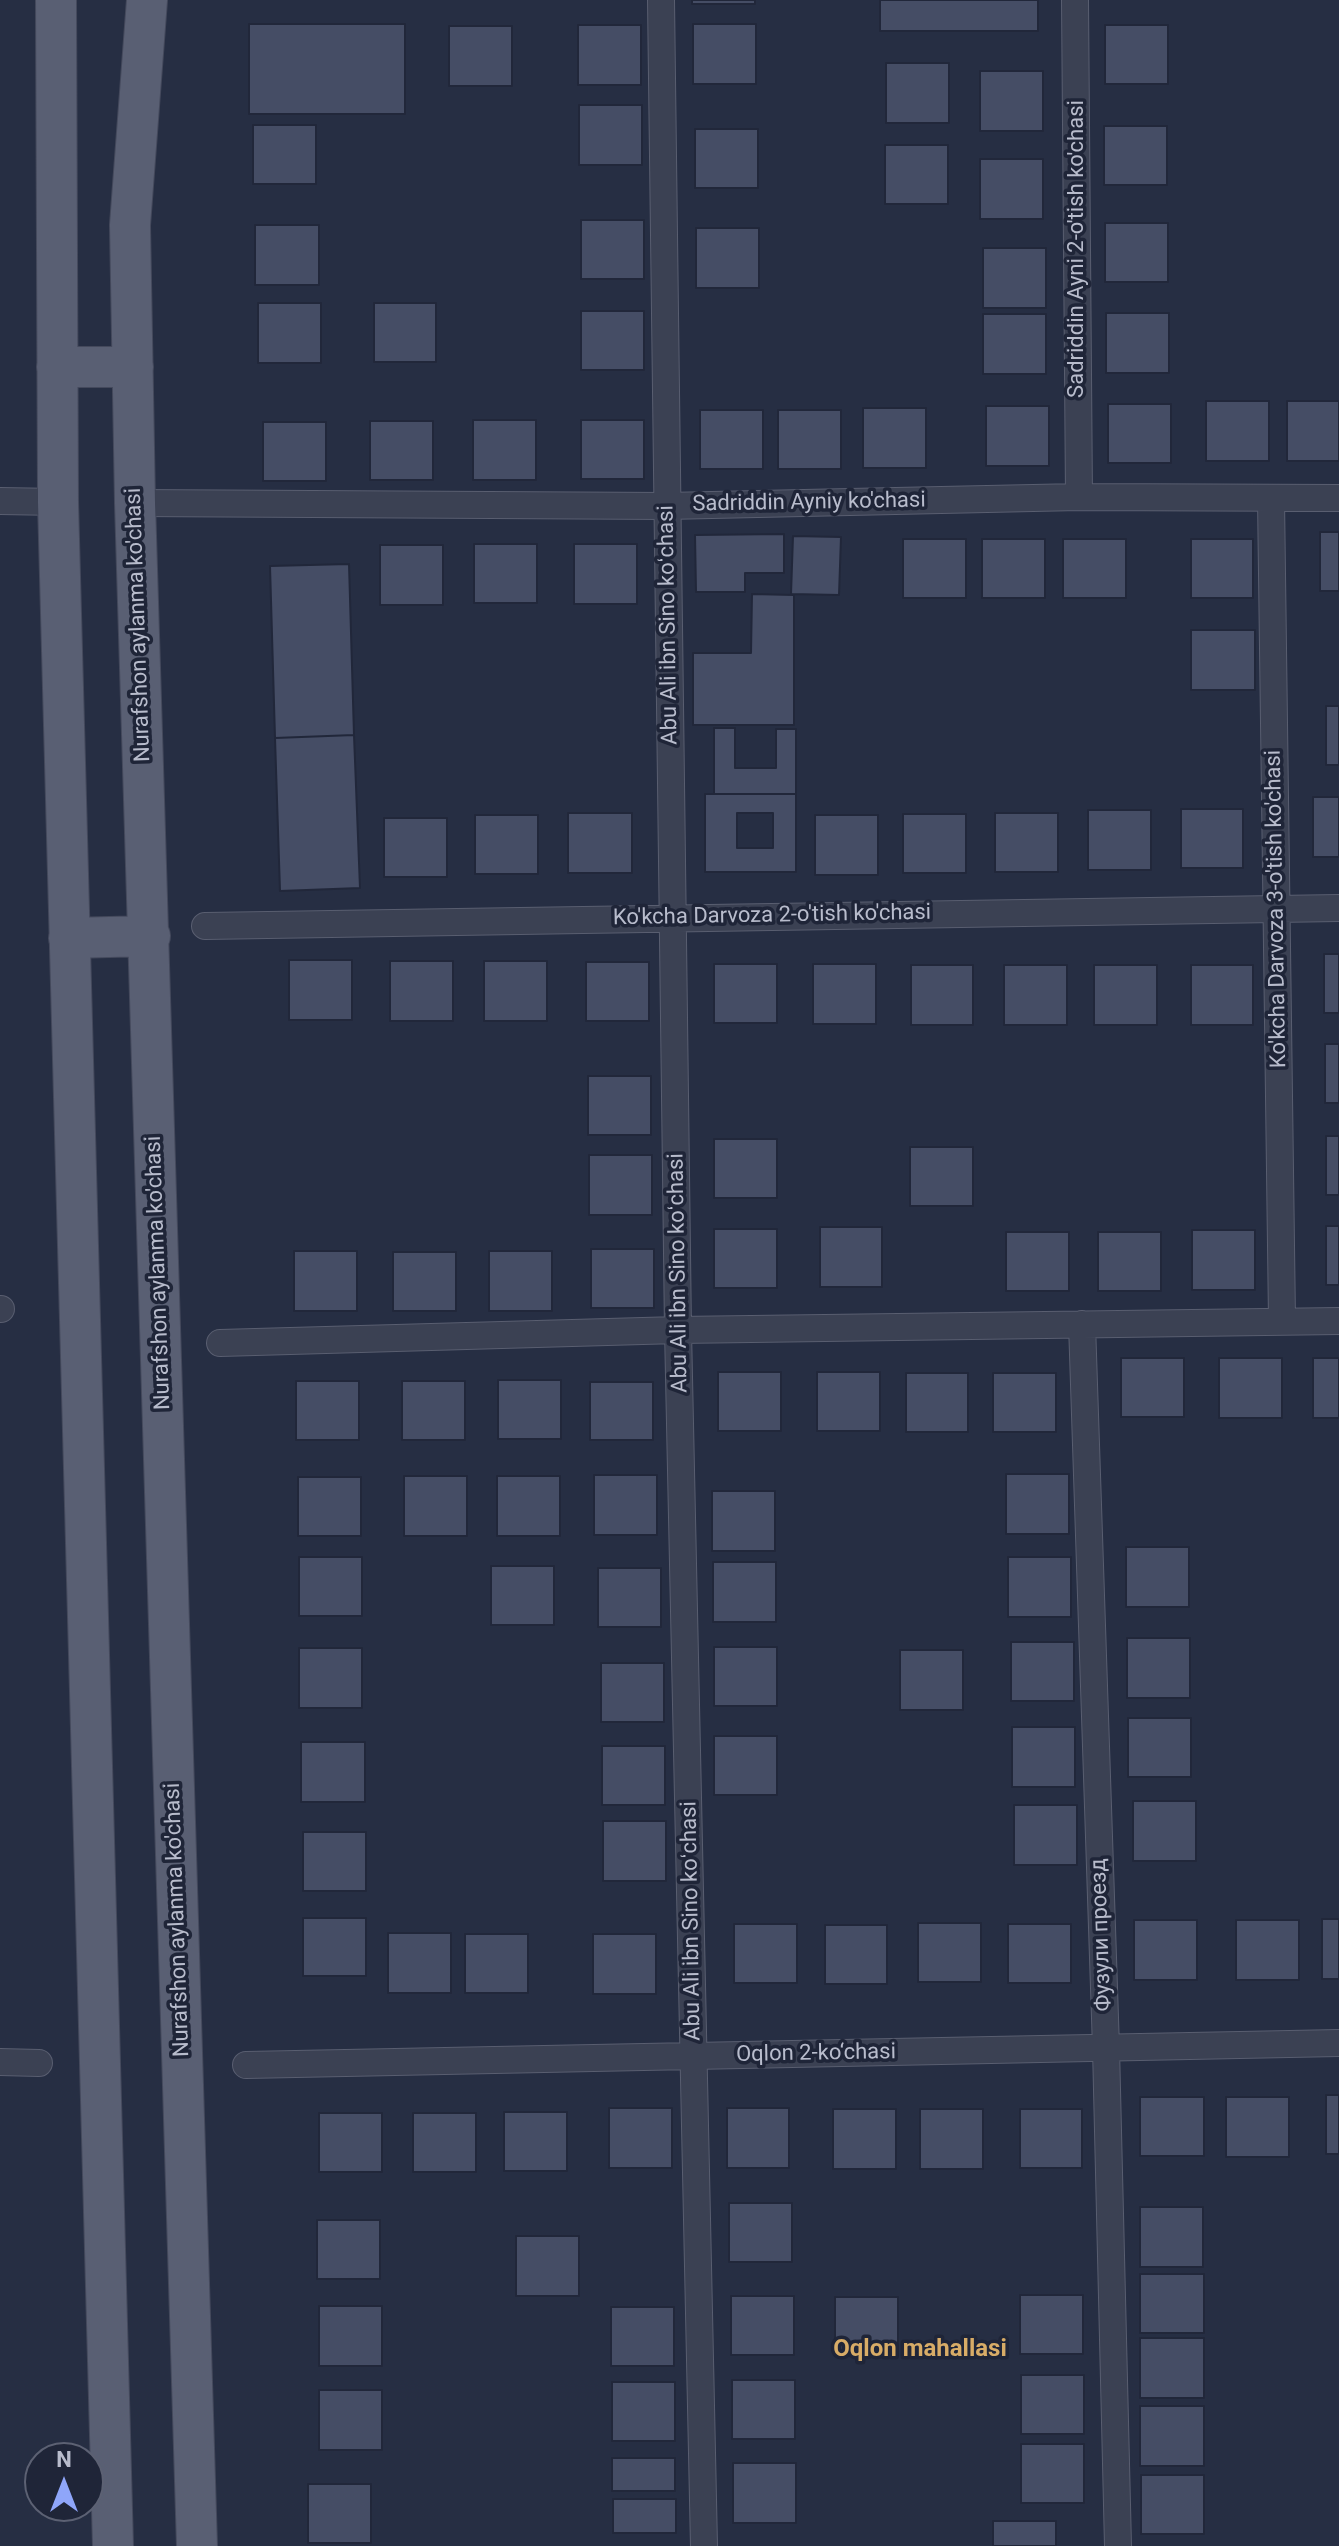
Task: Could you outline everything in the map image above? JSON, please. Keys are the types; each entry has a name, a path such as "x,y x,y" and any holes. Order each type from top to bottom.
{"main road":[{"path":"56,0 58,502 113,2546"},
{"name":"Nurafshon aylanma ko'chasi","path":"147,0 130,225 135,503 197,2546"},
{"path":"57,367 133,367"},
{"path":"69,938 150,936"}],"street":[{"name":"Abu Ali ibn Sino koʻchasi","path":"661,0 678,1330 704,2546"},
{"name":"Sadriddin Ayni 2-o'tish ko'chasi","path":"1075,0 1079,497"},
{"name":"Sadriddin Ayniy ko'chasi","path":"135,503 666,506 1079,497 1339,498"},
{"name":"Ko'kcha Darvoza 3-o'tish ko'chasi","path":"1271,499 1282,1320"},
{"path":"0,501 58,502"},
{"name":"Ko'kcha Darvoza 2-o'tish ko'chasi","path":"205,926 1339,908"},
{"path":"220,1343 678,1330 1339,1321"},
{"name":"Фузули проезд","path":"1082,1324 1106,2048 1118,2546"},
{"name":"Oqlon 2-ko‘chasi","path":"246,2065 1339,2043"},
{"path":"0,2062 39,2063"}],"building":[{"path":"692,0 755,0 755,4 692,4"},
{"path":"880,0 1038,0 1038,31 880,31"},
{"path":"249,24 405,24 405,114 249,114"},
{"path":"693,24 756,24 756,84 693,84"},
{"path":"578,25 641,25 641,85 578,85"},
{"path":"1105,25 1168,25 1168,84 1105,84"},
{"path":"449,26 512,26 512,86 449,86"},
{"path":"886,63 949,63 949,123 886,123"},
{"path":"980,71 1043,71 1043,131 980,131"},
{"path":"579,105 642,105 642,165 579,165"},
{"path":"253,125 316,125 316,184 253,184"},
{"path":"1104,126 1167,126 1167,185 1104,185"},
{"path":"695,129 758,129 758,188 695,188"},
{"path":"885,145 948,145 948,204 885,204"},
{"path":"980,159 1043,159 1043,219 980,219"},
{"path":"581,220 644,220 644,279 581,279"},
{"path":"1105,223 1168,223 1168,282 1105,282"},
{"path":"255,225 319,225 319,285 255,285"},
{"path":"696,228 759,228 759,288 696,288"},
{"path":"983,248 1046,248 1046,308 983,308"},
{"path":"258,303 321,303 321,363 258,363"},
{"path":"374,303 436,303 436,362 374,362"},
{"path":"581,311 644,311 644,370 581,370"},
{"path":"1106,313 1169,313 1169,373 1106,373"},
{"path":"983,314 1046,314 1046,374 983,374"},
{"path":"1206,401 1269,401 1269,461 1206,461"},
{"path":"1287,401 1339,401 1339,461 1287,461"},
{"path":"1108,404 1171,404 1171,463 1108,463"},
{"path":"986,406 1049,406 1049,466 986,466"},
{"path":"863,408 926,408 926,468 863,468"},
{"path":"700,410 763,410 763,469 700,469"},
{"path":"778,410 841,410 841,469 778,469"},
{"path":"473,420 536,420 536,480 473,480"},
{"path":"581,420 644,420 644,479 581,479"},
{"path":"370,421 433,421 433,480 370,480"},
{"path":"263,422 326,422 326,481 263,481"},
{"path":"1320,532 1339,532 1339,591 1320,591"},
{"path":"784,534 784,573 745,573 745,592 696,592 695,535"},
{"path":"793,536 841,537 839,595 791,594"},
{"path":"903,539 966,539 966,598 903,598"},
{"path":"982,539 1045,539 1045,598 982,598"},
{"path":"1063,539 1126,539 1126,598 1063,598"},
{"path":"1191,539 1253,539 1253,598 1191,598"},
{"path":"474,544 537,544 537,603 474,603"},
{"path":"574,544 637,544 637,604 574,604"},
{"path":"380,545 443,545 443,605 380,605"},
{"path":"349,564 354,735 275,738 270,566"},
{"path":"752,594 794,595 794,725 693,725 693,653 751,653"},
{"path":"1191,630 1255,630 1255,690 1191,690"},
{"path":"1326,706 1339,706 1339,765 1326,765"},
{"path":"714,728 735,728 735,768 776,768 776,729 796,729 796,794 714,794"},
{"path":"354,735 360,888 280,891 275,738"},
{"path":"705,794 796,794 796,872 705,872","holes":["737,813 773,813 773,848 737,848"]},
{"path":"1313,797 1339,797 1339,857 1313,857"},
{"path":"1181,809 1243,809 1243,868 1181,868"},
{"path":"1088,810 1151,810 1151,870 1088,870"},
{"path":"568,813 632,813 632,873 568,873"},
{"path":"995,813 1058,813 1058,872 995,872"},
{"path":"903,814 966,814 966,873 903,873"},
{"path":"475,815 538,815 538,874 475,874"},
{"path":"815,815 878,815 878,875 815,875"},
{"path":"384,818 447,818 447,877 384,877"},
{"path":"1324,954 1339,954 1339,1013 1324,1013"},
{"path":"289,960 352,960 352,1020 289,1020"},
{"path":"390,961 453,961 453,1021 390,1021"},
{"path":"484,961 547,961 547,1021 484,1021"},
{"path":"586,962 649,962 649,1021 586,1021"},
{"path":"714,964 777,964 777,1023 714,1023"},
{"path":"813,964 876,964 876,1024 813,1024"},
{"path":"911,965 973,965 973,1025 911,1025"},
{"path":"1004,965 1067,965 1067,1025 1004,1025"},
{"path":"1094,965 1157,965 1157,1025 1094,1025"},
{"path":"1191,965 1253,965 1253,1025 1191,1025"},
{"path":"1325,1044 1339,1044 1339,1103 1325,1103"},
{"path":"588,1076 651,1076 651,1135 588,1135"},
{"path":"1326,1136 1339,1136 1339,1195 1326,1195"},
{"path":"714,1139 777,1139 777,1198 714,1198"},
{"path":"910,1147 973,1147 973,1206 910,1206"},
{"path":"589,1155 652,1155 652,1215 589,1215"},
{"path":"1326,1226 1339,1226 1339,1285 1326,1285"},
{"path":"820,1227 882,1227 882,1287 820,1287"},
{"path":"714,1229 777,1229 777,1288 714,1288"},
{"path":"1192,1230 1255,1230 1255,1290 1192,1290"},
{"path":"1006,1232 1069,1232 1069,1291 1006,1291"},
{"path":"1098,1232 1161,1232 1161,1291 1098,1291"},
{"path":"591,1249 654,1249 654,1308 591,1308"},
{"path":"294,1251 357,1251 357,1311 294,1311"},
{"path":"489,1251 552,1251 552,1311 489,1311"},
{"path":"393,1252 456,1252 456,1311 393,1311"},
{"path":"1121,1358 1184,1358 1184,1417 1121,1417"},
{"path":"1219,1358 1282,1358 1282,1418 1219,1418"},
{"path":"1313,1358 1339,1358 1339,1418 1313,1418"},
{"path":"718,1372 781,1372 781,1431 718,1431"},
{"path":"817,1372 880,1372 880,1431 817,1431"},
{"path":"906,1373 968,1373 968,1432 906,1432"},
{"path":"993,1373 1056,1373 1056,1432 993,1432"},
{"path":"498,1380 561,1380 561,1439 498,1439"},
{"path":"296,1381 359,1381 359,1440 296,1440"},
{"path":"402,1381 465,1381 465,1440 402,1440"},
{"path":"590,1382 653,1382 653,1440 590,1440"},
{"path":"1006,1474 1069,1474 1069,1534 1006,1534"},
{"path":"594,1475 657,1475 657,1535 594,1535"},
{"path":"404,1476 467,1476 467,1536 404,1536"},
{"path":"497,1476 560,1476 560,1536 497,1536"},
{"path":"298,1477 361,1477 361,1536 298,1536"},
{"path":"712,1491 775,1491 775,1551 712,1551"},
{"path":"1126,1547 1189,1547 1189,1607 1126,1607"},
{"path":"299,1557 362,1557 362,1616 299,1616"},
{"path":"1008,1557 1071,1557 1071,1617 1008,1617"},
{"path":"713,1562 776,1562 776,1622 713,1622"},
{"path":"491,1566 554,1566 554,1625 491,1625"},
{"path":"598,1568 661,1568 661,1627 598,1627"},
{"path":"1127,1638 1190,1638 1190,1698 1127,1698"},
{"path":"1011,1642 1074,1642 1074,1701 1011,1701"},
{"path":"714,1647 777,1647 777,1706 714,1706"},
{"path":"299,1648 362,1648 362,1708 299,1708"},
{"path":"900,1650 963,1650 963,1710 900,1710"},
{"path":"601,1663 664,1663 664,1722 601,1722"},
{"path":"1128,1718 1191,1718 1191,1777 1128,1777"},
{"path":"1012,1727 1075,1727 1075,1787 1012,1787"},
{"path":"714,1736 777,1736 777,1795 714,1795"},
{"path":"301,1742 365,1742 365,1802 301,1802"},
{"path":"602,1746 665,1746 665,1805 602,1805"},
{"path":"1133,1801 1196,1801 1196,1861 1133,1861"},
{"path":"1014,1805 1077,1805 1077,1865 1014,1865"},
{"path":"603,1821 666,1821 666,1881 603,1881"},
{"path":"303,1832 366,1832 366,1891 303,1891"},
{"path":"303,1918 366,1918 366,1976 303,1976"},
{"path":"1322,1919 1339,1919 1339,1979 1322,1979"},
{"path":"1134,1920 1197,1920 1197,1980 1134,1980"},
{"path":"1236,1920 1299,1920 1299,1980 1236,1980"},
{"path":"918,1923 981,1923 981,1982 918,1982"},
{"path":"734,1924 797,1924 797,1983 734,1983"},
{"path":"1008,1924 1071,1924 1071,1983 1008,1983"},
{"path":"825,1925 887,1925 887,1984 825,1984"},
{"path":"388,1933 451,1933 451,1993 388,1993"},
{"path":"465,1934 528,1934 528,1993 465,1993"},
{"path":"593,1934 656,1934 656,1994 593,1994"},
{"path":"1326,2095 1339,2095 1339,2154 1326,2154"},
{"path":"1140,2097 1204,2097 1204,2156 1140,2156"},
{"path":"1226,2097 1289,2097 1289,2157 1226,2157"},
{"path":"609,2108 672,2108 672,2168 609,2168"},
{"path":"727,2108 789,2108 789,2168 727,2168"},
{"path":"833,2109 896,2109 896,2169 833,2169"},
{"path":"920,2109 983,2109 983,2169 920,2169"},
{"path":"1020,2109 1082,2109 1082,2168 1020,2168"},
{"path":"504,2112 567,2112 567,2171 504,2171"},
{"path":"319,2113 382,2113 382,2172 319,2172"},
{"path":"413,2113 476,2113 476,2172 413,2172"},
{"path":"729,2203 792,2203 792,2262 729,2262"},
{"path":"1140,2207 1203,2207 1203,2267 1140,2267"},
{"path":"317,2220 380,2220 380,2279 317,2279"},
{"path":"516,2236 579,2236 579,2296 516,2296"},
{"path":"1140,2274 1204,2274 1204,2333 1140,2333"},
{"path":"1020,2295 1083,2295 1083,2354 1020,2354"},
{"path":"731,2296 794,2296 794,2355 731,2355"},
{"path":"835,2297 898,2297 898,2356 835,2356"},
{"path":"319,2306 382,2306 382,2366 319,2366"},
{"path":"611,2307 674,2307 674,2366 611,2366"},
{"path":"1140,2338 1204,2338 1204,2398 1140,2398"},
{"path":"1021,2375 1084,2375 1084,2434 1021,2434"},
{"path":"732,2380 795,2380 795,2439 732,2439"},
{"path":"612,2382 675,2382 675,2441 612,2441"},
{"path":"319,2390 382,2390 382,2450 319,2450"},
{"path":"1140,2406 1204,2406 1204,2466 1140,2466"},
{"path":"1021,2444 1084,2444 1084,2503 1021,2503"},
{"path":"612,2458 675,2458 675,2491 612,2491"},
{"path":"733,2463 796,2463 796,2523 733,2523"},
{"path":"1141,2475 1204,2475 1204,2534 1141,2534"},
{"path":"308,2484 371,2484 371,2543 308,2543"},
{"path":"613,2499 676,2499 676,2533 613,2533"},
{"path":"993,2521 1056,2521 1056,2546 993,2546"}],"district":[{"name":"Oqlon mahallasi","path":"920,2350"}]}
